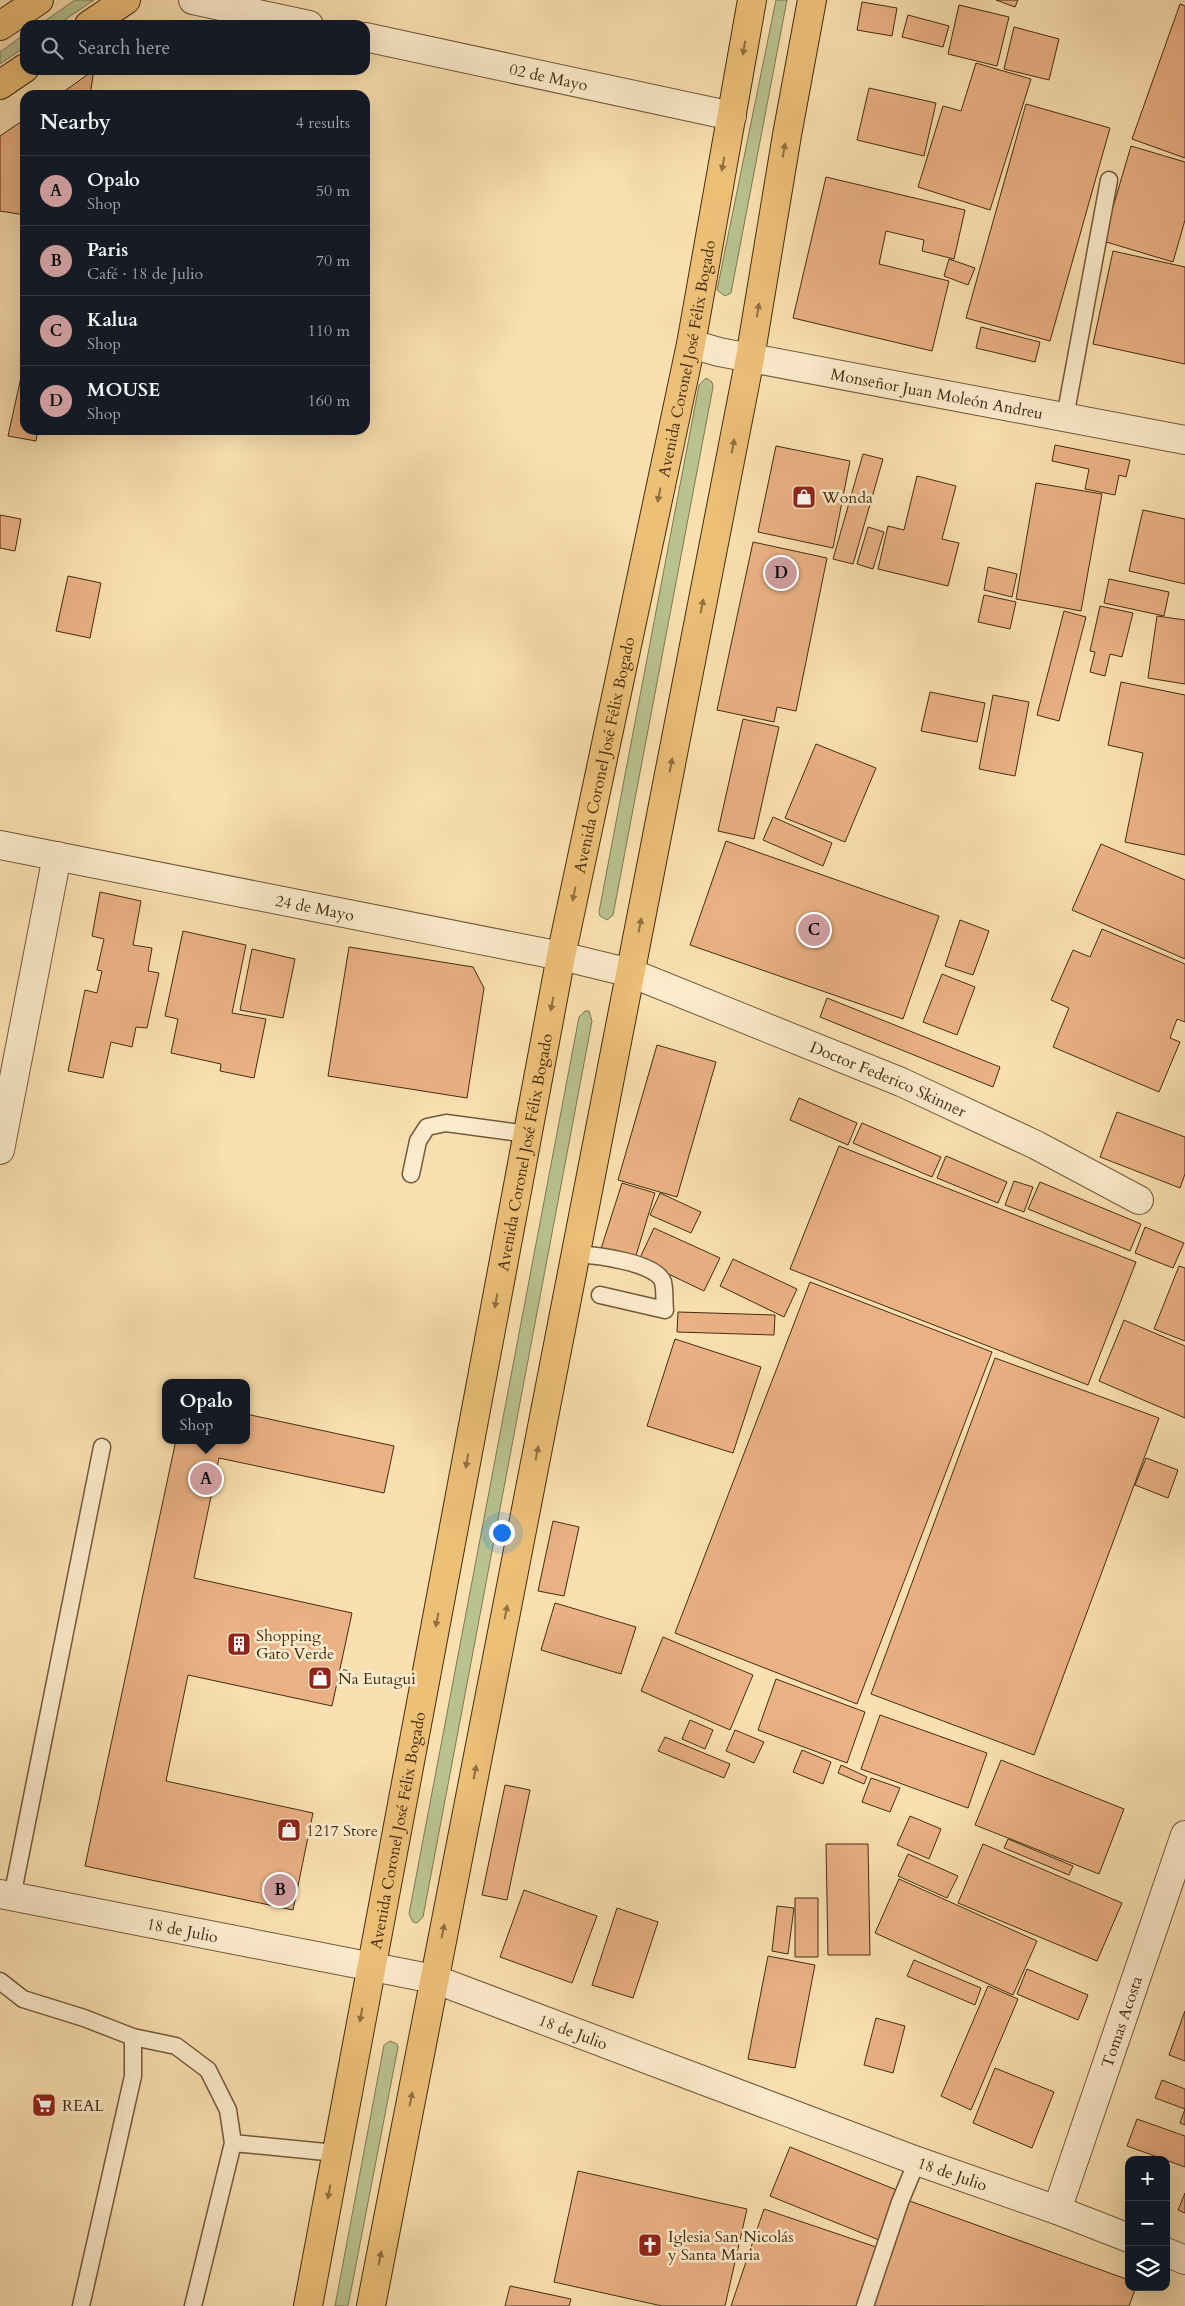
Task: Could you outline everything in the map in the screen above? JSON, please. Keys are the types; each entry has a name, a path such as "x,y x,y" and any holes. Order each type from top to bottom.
{"main road":[{"path":"0,26 38,0"},
{"path":"96,20 126,0"},
{"name":"Avenida Coronel José Félix Bogado","path":"308,2306 370,1967 450,1553 561,956 691,344 752,0"},
{"path":"371,2306 750,358 787,135 812,0"},
{"path":"0,85 20,71"}],"street":[{"path":"193,0 286,20"},
{"name":"02 de Mayo","path":"370,38 732,116"},
{"name":"Monseñor Juan Moleón Andreu","path":"691,344 750,358 1185,440"},
{"name":"24 de Mayo","path":"0,845 561,956 631,973"},
{"path":"0,1150 57,856"},
{"name":"Doctor Federico Skinner","path":"631,973 901,1082 1036,1145 1139,1200"},
{"name":"Tomas Acosta","path":"1057,2210 1185,1835"},
{"name":"18 de Julio","path":"6,1895 434,1979 916,2161 1057,2210 1125,2236"},
{"path":"1170,2254 1185,2260"}],"lane":[{"path":"1064,417 1109,180"},
{"path":"411,1174 418,1141 427,1126 446,1123 527,1134"},
{"path":"576,1254 602,1255 654,1273 663,1282 665,1310 600,1295"},
{"path":"6,1895 102,1447"},
{"path":"0,1981 23,1999 84,2018 133,2037 176,2046 208,2070 228,2110 233,2143 193,2306"},
{"path":"81,2306 134,2076 133,2037"},
{"path":"233,2143 336,2153"},
{"path":"865,2306 916,2161"}],"green space":[{"path":"75,0 94,0 64,20 46,20"},
{"path":"776,0 787,0 731,293 725,296 717,290"},
{"path":"20,38 20,50 0,64 0,52"},
{"path":"706,378 712,382 713,387 613,915 607,920 600,916 599,912 699,385"},
{"path":"585,1011 589,1011 592,1021 423,1917 417,1923 413,1922 409,1914 579,1017"},
{"path":"390,2041 397,2044 398,2047 348,2306 335,2306 384,2045"}],"building":[{"path":"996,0 1018,0 1015,7"},
{"path":"862,2 897,8 892,36 857,30"},
{"path":"1180,4 1185,6 1185,158 1132,139"},
{"path":"959,5 1009,17 997,66 948,54"},
{"path":"908,15 949,26 943,47 902,37"},
{"path":"1014,27 1059,39 1049,80 1004,69"},
{"path":"976,63 1031,79 990,210 918,187 943,106 961,111"},
{"path":"87,75 93,75 91,90 66,90"},
{"path":"869,88 936,103 924,156 857,140"},
{"path":"1026,104 1110,128 1050,341 966,318"},
{"path":"20,122 20,214 0,211 0,136"},
{"path":"1131,146 1185,162 1185,220 1173,262 1103,241"},
{"path":"826,177 965,210 954,259 922,251 924,240 886,231 879,264 949,281 932,351 793,318"},
{"path":"1113,251 1185,267 1185,364 1093,344"},
{"path":"949,259 975,268 968,285 944,276"},
{"path":"981,327 1040,342 1035,362 976,348"},
{"path":"20,382 20,435 37,435 36,441 8,436"},
{"path":"1055,445 1130,460 1126,477 1119,475 1115,495 1085,489 1089,469 1052,461"},
{"name":"Wonda","path":"776,446 850,461 833,548 758,532"},
{"path":"863,454 883,459 853,564 833,559"},
{"path":"917,476 956,486 942,539 959,543 948,586 878,569 888,526 904,530"},
{"path":"1036,483 1102,494 1081,611 1016,599"},
{"path":"1143,510 1185,519 1185,584 1129,571"},
{"path":"0,515 21,519 15,551 0,548"},
{"path":"868,527 884,532 873,569 857,564"},
{"path":"753,542 827,558 796,711 777,707 774,722 717,710"},
{"path":"988,567 1017,574 1012,597 984,590"},
{"path":"68,576 101,583 90,638 56,631"},
{"path":"1109,579 1169,592 1164,616 1104,603"},
{"path":"984,595 1016,602 1010,629 978,622"},
{"path":"1100,606 1133,613 1122,657 1110,654 1105,676 1090,672 1095,652 1090,651"},
{"path":"1064,611 1086,617 1059,721 1037,715"},
{"path":"1157,616 1185,620 1185,684 1148,678"},
{"path":"1121,682 1185,695 1185,855 1125,842 1143,753 1108,745"},
{"path":"930,692 985,703 977,742 921,731"},
{"path":"993,695 1029,702 1015,776 979,769"},
{"path":"743,719 779,727 754,839 718,831"},
{"path":"816,744 876,768 845,842 785,818"},
{"path":"773,817 832,843 823,866 763,840"},
{"path":"726,841 939,916 903,1019 690,945"},
{"path":"1101,844 1185,880 1185,959 1072,910"},
{"path":"100,892 141,901 133,945 152,948 148,971 159,973 147,1028 136,1027 132,1047 111,1042 103,1078 68,1071 85,990 97,993 102,971 97,970 104,939 92,936"},
{"path":"960,920 989,931 973,975 945,966"},
{"path":"1102,929 1185,964 1185,1022 1177,1019 1170,1038 1180,1042 1159,1092 1053,1047 1069,1008 1051,1000 1073,950 1090,957"},
{"path":"183,931 246,945 232,1013 266,1019 254,1078 220,1071 221,1064 171,1053 178,1019 165,1016"},
{"path":"349,947 473,967 484,988 467,1098 328,1076"},
{"path":"252,949 295,959 283,1018 240,1010"},
{"path":"942,974 975,987 957,1035 923,1022"},
{"path":"827,998 1000,1067 993,1087 820,1017"},
{"path":"657,1045 716,1062 677,1197 618,1180"},
{"path":"799,1098 857,1123 848,1145 790,1120"},
{"path":"1117,1112 1185,1137 1185,1174 1180,1188 1100,1157"},
{"path":"862,1123 941,1157 932,1177 853,1143"},
{"path":"839,1146 1136,1262 1088,1385 790,1269"},
{"path":"946,1156 1007,1182 998,1203 937,1178"},
{"path":"1014,1181 1033,1187 1024,1212 1005,1205"},
{"path":"1040,1182 1141,1224 1130,1251 1028,1209"},
{"path":"622,1183 655,1193 634,1262 600,1252"},
{"path":"660,1193 701,1212 691,1233 650,1215"},
{"path":"1145,1227 1184,1243 1173,1268 1135,1253"},
{"path":"654,1228 720,1258 704,1291 639,1260"},
{"path":"733,1259 797,1289 784,1317 720,1286"},
{"path":"1179,1266 1185,1268 1185,1341 1154,1329"},
{"path":"810,1282 992,1352 857,1704 675,1633"},
{"path":"678,1312 775,1315 774,1335 677,1332"},
{"path":"1124,1320 1185,1346 1185,1418 1099,1381"},
{"path":"675,1339 761,1367 733,1453 647,1426"},
{"path":"995,1358 1159,1418 1034,1755 871,1694"},
{"name":"Shopping Gato Verde","path":"250,1415 394,1446 384,1493 219,1458 194,1578 352,1613 332,1706 188,1675 166,1781 313,1813 293,1910 85,1866 175,1444 250,1444"},
{"path":"1146,1458 1178,1470 1168,1498 1135,1485"},
{"path":"553,1521 579,1527 564,1596 538,1591"},
{"path":"555,1603 636,1627 621,1674 541,1650"},
{"path":"663,1637 753,1675 730,1730 641,1691"},
{"path":"776,1679 865,1712 847,1763 758,1730"},
{"path":"880,1715 987,1753 968,1808 861,1769"},
{"path":"690,1720 713,1730 705,1749 682,1739"},
{"path":"735,1730 764,1742 754,1763 726,1751"},
{"path":"665,1737 730,1764 724,1778 658,1751"},
{"path":"802,1750 831,1762 823,1784 793,1772"},
{"path":"1001,1760 1124,1809 1099,1874 975,1825"},
{"path":"841,1765 867,1777 864,1784 838,1773"},
{"path":"871,1778 900,1788 890,1812 862,1802"},
{"path":"505,1785 530,1790 507,1900 482,1895"},
{"path":"910,1816 941,1829 929,1859 897,1845"},
{"path":"1008,1839 1073,1866 1069,1875 1004,1848"},
{"path":"826,1844 868,1844 870,1955 828,1955"},
{"path":"983,1844 1122,1903 1097,1961 958,1903"},
{"path":"908,1854 958,1876 947,1898 898,1876"},
{"path":"899,1879 1037,1941 1013,1995 875,1933"},
{"path":"524,1890 597,1916 572,1983 500,1957"},
{"path":"795,1898 818,1898 818,1957 795,1957"},
{"path":"777,1906 794,1908 788,1954 772,1951"},
{"path":"617,1908 658,1922 633,1998 592,1985"},
{"path":"768,1956 815,1965 795,2068 748,2059"},
{"path":"914,1960 981,1988 975,2005 907,1976"},
{"path":"1027,1969 1088,1995 1078,2020 1017,1994"},
{"path":"988,1986 1018,1999 971,2110 941,2096"},
{"path":"1185,2011 1185,2061 1169,2055"},
{"path":"876,2018 905,2026 893,2073 864,2065"},
{"path":"995,2068 1054,2092 1032,2148 973,2123"},
{"path":"1162,2080 1185,2089 1185,2109 1155,2098"},
{"path":"1185,2109 1185,2125 1180,2123"},
{"path":"1137,2119 1185,2136 1185,2167 1170,2162 1170,2156 1155,2156 1127,2146"},
{"path":"790,2147 899,2191 879,2240 770,2196"},
{"name":"Iglesia San Nicolás y Santa Maria","path":"578,2171 747,2209 725,2306 662,2306 554,2282"},
{"path":"1185,2193 1185,2213 1178,2210"},
{"path":"907,2200 1125,2279 1125,2291 1135,2291 1129,2306 869,2306"},
{"path":"764,2209 882,2249 863,2306 731,2306"},
{"path":"510,2286 571,2299 569,2306 505,2306"}],"place":[{"name":"Wonda","path":"804,497"},
{"name":"MOUSE","path":"781,573"},
{"name":"Kalua","path":"814,930"},
{"name":"Opalo","path":"206,1479"},
{"name":"Shopping Gato Verde","path":"239,1644"},
{"name":"Ña Eutagui","path":"320,1678"},
{"name":"1217 Store","path":"289,1830"},
{"name":"Paris","path":"280,1890"},
{"name":"REAL","path":"44,2105"},
{"name":"Iglesia San Nicolás y Santa Maria","path":"650,2245"}]}
